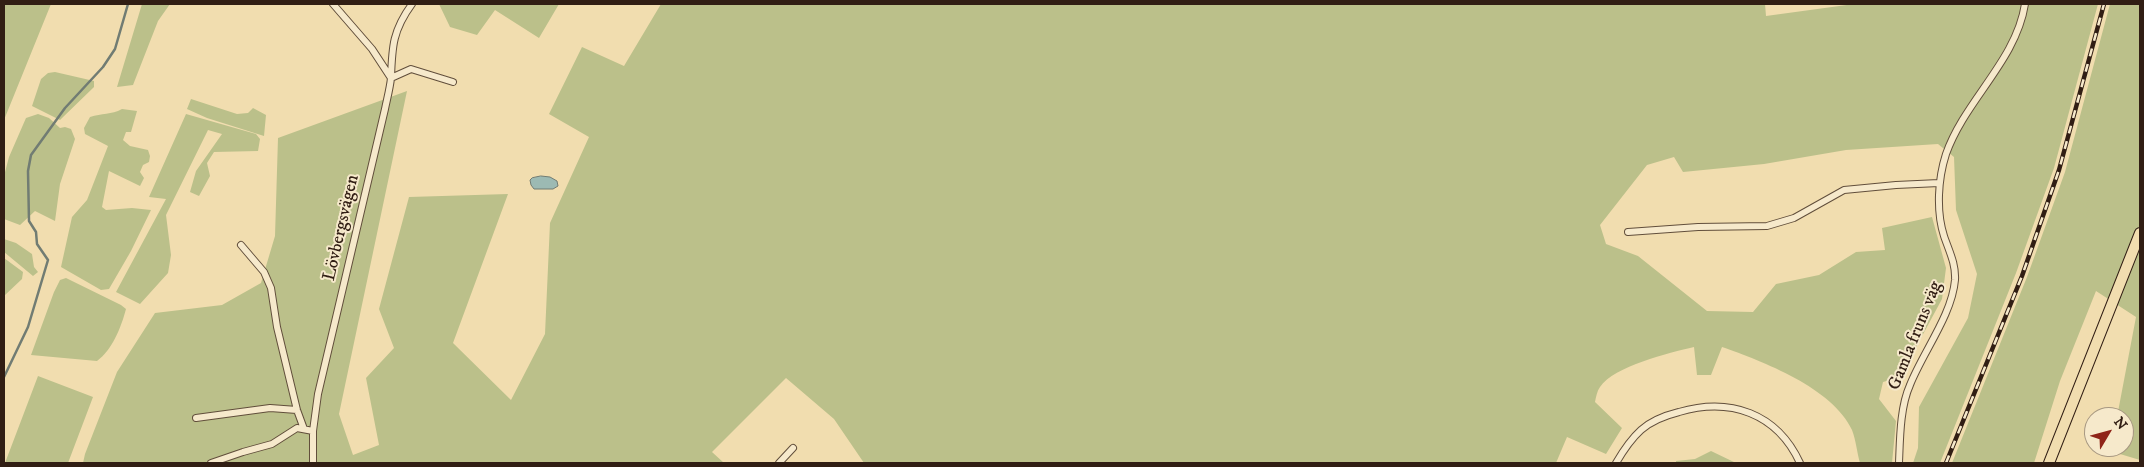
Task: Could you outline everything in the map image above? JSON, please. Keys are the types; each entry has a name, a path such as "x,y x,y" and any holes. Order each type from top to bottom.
{"main road":[{"path":"2049,463 2140,233"}],"street":[{"path":"333,4 372,49 391,78 410,69 453,82"},
{"name":"Lövbergsvägen","path":"312,463 313,431 318,394 391,78 390,68 395,36 400,23 412,4"},
{"name":"Gamla fruns väg","path":"1898,463 1905,398 1909,386 1940,324 1955,283 1952,256 1943,234 1939,184 1951,143 1975,99 2012,46 2022,19 2025,4"},
{"path":"1628,232 1698,227 1767,226 1794,218 1844,190 1896,185 1939,184"},
{"path":"241,245 268,280 297,410 304,429"},
{"path":"1616,463 1623,451 1642,429 1671,414 1709,405 1734,408 1761,418 1779,432 1789,444 1800,463"},
{"path":"196,418 270,408 297,410"},
{"path":"211,463 272,444 297,428 313,431"},
{"path":"779,463 793,448"}],"green space":[{"path":"4,4 51,4 4,120"},
{"path":"142,4 170,4 158,21 133,85 117,87"},
{"path":"439,4 559,4 539,38 495,10 477,35 450,27"},
{"path":"661,4 1765,4 1766,16 1854,4 2098,4 2054,168 2016,273 1940,463 1913,463 1918,448 1919,407 1968,318 1977,274 1956,210 1954,157 1938,144 1846,150 1764,164 1683,172 1674,157 1647,165 1600,225 1606,244 1638,256 1707,311 1753,312 1776,284 1819,275 1856,252 1885,250 1882,228 1932,217 1946,268 1942,299 1900,377 1883,382 1879,399 1896,421 1892,463 1860,463 1855,438 1843,415 1829,401 1795,378 1776,368 1722,347 1711,375 1697,375 1694,347 1643,361 1607,379 1599,389 1595,402 1622,428 1606,454 1567,437 1556,463 864,463 834,419 786,378 712,452 724,463 83,463 117,372 155,313 222,305 261,283 275,236 278,138 407,91 339,414 353,455 379,445 366,378 394,348 379,309 409,197 508,194 453,343 511,400 545,334 550,223 589,137 549,114 582,47 624,66"},
{"path":"2110,4 2140,4 2140,460 2130,457 2134,457 2134,407 2119,407 2136,317 2096,291 2060,381 2034,463 1952,463 2027,277 2065,172"},
{"path":"55,72 94,81 94,87 60,120 32,106 41,79 48,73"},
{"path":"191,99 237,114 248,113 253,108 266,115 264,136 207,118 187,109"},
{"path":"122,109 137,111 131,132 126,132 123,140 130,146 148,150 149,162 143,165 140,172 144,178 140,186 109,171 102,207 106,210 132,208 151,210 131,251 109,289 101,290 61,267 72,217 87,200 108,146 85,134 84,128 90,117"},
{"path":"38,114 49,118 60,128 71,129 75,139 60,184 55,221 35,211 20,225 4,219 4,176 9,157 26,118"},
{"path":"186,114 256,134 260,139 258,151 214,152 207,163 210,176 199,196 190,192 196,171 222,134 208,130 166,215 171,255 168,273 140,304 116,292 166,199 149,197"},
{"path":"4,239 16,243 32,254 34,267 38,272 33,276 4,252"},
{"path":"4,258 23,272 22,279 4,296"},
{"path":"66,278 126,309 115,338 107,351 97,361 31,355 54,292 60,280"},
{"path":"38,376 93,397 68,463 5,463"},
{"path":"1711,451 1736,463 1676,463 1676,461 1695,459"}],"water":[{"path":"541,176 550,177 557,181 558,186 553,189 534,189 530,180"}],"waterway":[{"path":"4,377 28,327 48,260 37,244 36,232 29,221 28,171 31,155 65,108 103,67 115,49 128,4"}],"railway":[{"path":"1946,463 2022,276 2059,170 2104,4"}]}
